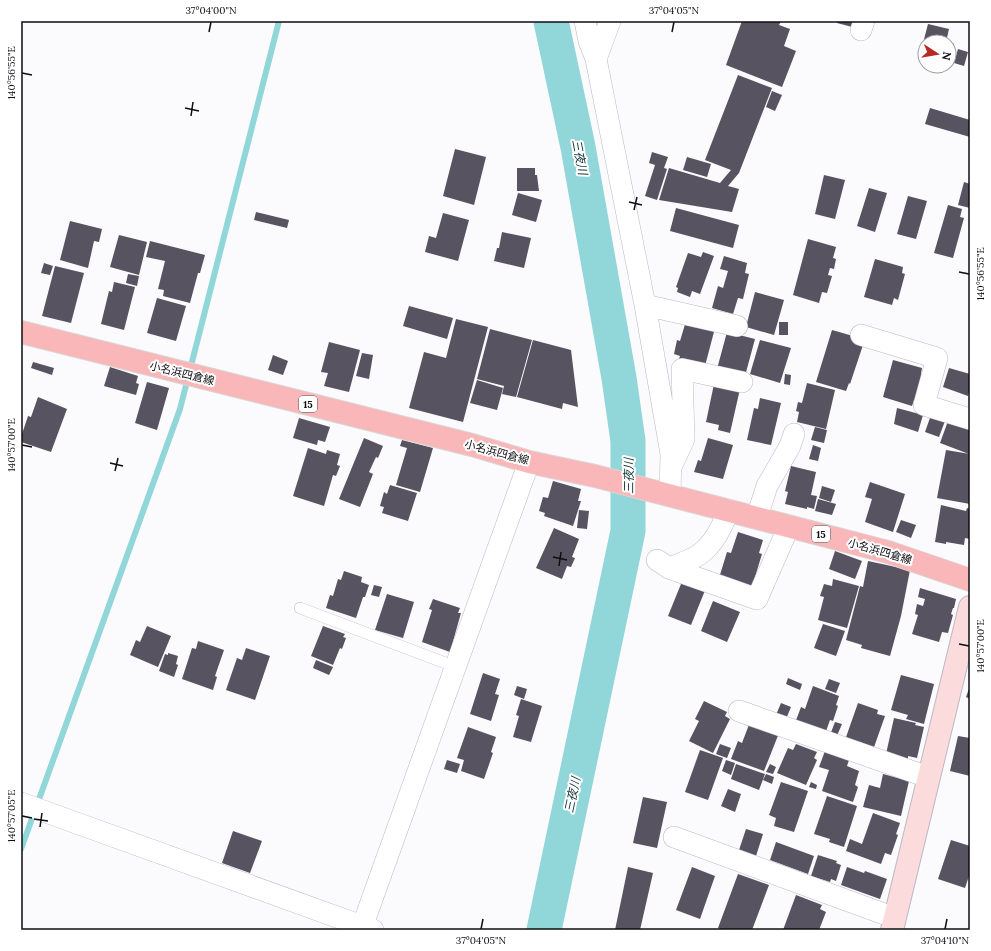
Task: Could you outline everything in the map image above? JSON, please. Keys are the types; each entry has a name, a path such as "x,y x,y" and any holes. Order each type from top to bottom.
{"main road":[{"name":"小名浜四倉線","path":"22,335 380,422 529,462 595,476 758,517 888,552 970,580"}],"street":[{"path":"585,21 589,41 596,59 645,305 671,454 670,495"},
{"path":"596,59 610,21"},
{"path":"645,305 737,326"},
{"path":"861,335 937,358 924,405 970,419"},
{"path":"671,468 684,439 682,369 742,382"},
{"path":"758,517 767,486 790,446 794,434"},
{"path":"21,804 366,929 529,462"},
{"path":"729,510 718,533 700,554 663,564 757,599 789,526"},
{"path":"674,838 894,924 928,777 970,607"},
{"path":"739,712 928,777"}],"lane":[{"path":"300,608 456,668"}],"building":[{"path":"742,21 781,21 779,25 790,29 784,46 796,51 782,87 726,65"},
{"path":"837,21 858,21 856,28 837,23"},
{"path":"928,24 949,29 948,34 925,34"},
{"path":"958,49 968,52 964,66 957,64"},
{"path":"738,75 772,88 739,173 728,186 739,189 732,212 659,200 669,168 720,183 731,170 705,160"},
{"path":"772,91 782,95 775,111 766,107"},
{"path":"930,108 970,120 970,137 925,124"},
{"path":"455,149 486,157 474,205 443,196"},
{"path":"652,152 668,157 664,168 667,169 657,200 645,196 655,165 649,163"},
{"path":"687,157 711,164 707,177 683,170"},
{"path":"517,168 535,168 539,191 517,191"},
{"path":"824,175 845,180 835,219 815,214"},
{"path":"964,182 970,184 970,208 958,205"},
{"path":"869,188 887,193 875,232 857,226"},
{"path":"518,193 542,200 536,222 512,215"},
{"path":"908,196 927,201 916,239 897,234"},
{"path":"948,205 962,209 960,217 964,218 953,258 934,253"},
{"path":"676,208 739,225 733,248 670,231"},
{"path":"256,212 289,220 287,228 254,220"},
{"path":"443,213 469,220 458,261 425,252 429,236 436,238"},
{"path":"70,221 102,229 99,242 94,241 88,268 60,260"},
{"path":"502,232 531,238 524,268 494,261 497,248 499,248"},
{"path":"119,235 147,242 139,275 110,267"},
{"path":"808,239 836,247 833,258 836,259 834,269 830,268 828,275 832,276 827,293 822,292 819,303 793,295"},
{"path":"150,241 205,255 200,273 198,273 190,303 163,296 164,290 158,289 165,261 146,257"},
{"path":"703,252 714,256 700,294 692,291 690,297 677,292 678,288 676,287 688,253 701,257"},
{"path":"724,256 747,263 745,273 749,274 743,299 738,298 733,314 712,308 718,286 723,288 728,271 720,269"},
{"path":"875,259 903,267 902,273 905,274 898,300 894,298 892,305 864,297"},
{"path":"44,263 53,266 50,275 41,273"},
{"path":"55,266 84,273 71,323 42,316"},
{"path":"128,274 139,276 137,286 126,283"},
{"path":"114,282 135,287 124,330 101,324 109,291 112,292"},
{"path":"755,292 784,300 774,335 746,327"},
{"path":"157,298 186,306 176,341 147,333"},
{"path":"409,306 453,318 447,339 403,326"},
{"path":"456,319 488,327 463,422 409,408 424,352 446,358"},
{"path":"686,321 715,328 705,366 679,359 680,356 674,354 677,340 680,341"},
{"path":"779,322 788,322 788,335 779,335"},
{"path":"490,329 532,340 516,397 502,394 504,386 477,379"},
{"path":"832,330 860,338 863,345 850,384 849,383 846,391 816,382"},
{"path":"727,332 755,339 745,376 717,369"},
{"path":"533,340 571,350 578,407 563,403 562,409 517,397"},
{"path":"760,340 791,348 780,383 750,374"},
{"path":"329,342 360,350 349,392 324,386 328,373 321,372"},
{"path":"362,353 373,355 369,379 356,376"},
{"path":"273,355 288,361 283,375 268,370"},
{"path":"893,360 922,368 921,374 925,375 917,401 914,400 912,406 883,397"},
{"path":"33,362 54,368 52,375 31,368"},
{"path":"110,367 138,376 136,383 139,384 136,395 104,386"},
{"path":"949,368 970,374 970,388 968,396 943,387"},
{"path":"785,374 791,375 790,385 784,384"},
{"path":"477,380 503,388 497,410 470,403"},
{"path":"147,382 169,388 157,430 135,423"},
{"path":"807,383 835,390 826,429 797,422 799,412 796,411 798,402 802,403"},
{"path":"714,384 740,389 730,433 718,430 719,425 706,422"},
{"path":"38,397 67,409 51,452 21,442 21,437 28,416 31,417"},
{"path":"760,398 781,403 771,445 747,440 754,408 758,409"},
{"path":"897,408 923,415 918,432 894,424"},
{"path":"931,415 945,421 939,437 925,432"},
{"path":"299,418 330,427 325,442 318,440 317,445 293,438"},
{"path":"948,421 970,429 969,454 940,443"},
{"path":"815,427 827,430 824,443 811,440"},
{"path":"364,438 383,446 378,458 376,457 369,472 373,474 360,507 339,499"},
{"path":"708,438 733,445 723,479 694,472 698,460 701,461"},
{"path":"402,440 433,448 420,492 396,485 407,448 400,446"},
{"path":"813,445 821,448 818,461 809,459"},
{"path":"308,448 326,454 327,450 340,454 337,465 340,466 336,476 333,475 324,506 293,496"},
{"path":"946,450 970,454 970,504 937,498"},
{"path":"791,466 816,472 811,495 817,496 814,509 785,504 788,492 785,491"},
{"path":"553,481 581,489 578,501 581,501 573,526 544,516 545,513 539,511 543,497 548,498"},
{"path":"870,482 905,494 893,532 865,522 872,499 865,497"},
{"path":"390,485 417,493 408,521 382,513 384,507 380,506 384,492 387,494"},
{"path":"822,486 835,490 831,502 819,498"},
{"path":"818,499 836,504 832,515 815,511"},
{"path":"941,505 966,511 967,508 970,509 970,539 965,538 964,545 935,542"},
{"path":"579,510 589,511 587,529 577,528"},
{"path":"901,520 916,525 911,538 896,532"},
{"path":"554,528 579,539 572,557 575,558 571,567 567,566 562,579 536,568"},
{"path":"738,532 763,540 759,553 762,554 751,590 719,578 727,552 731,553"},
{"path":"835,551 862,561 855,579 829,569"},
{"path":"868,561 910,570 901,616 890,656 861,648 862,645 846,640 860,586 863,587"},
{"path":"344,571 362,577 361,582 369,585 356,618 326,608 330,595 333,596 338,579 341,580"},
{"path":"683,579 706,588 691,625 668,616"},
{"path":"833,579 859,586 847,628 818,620 824,597 820,596 824,584 832,586"},
{"path":"374,585 382,587 379,597 371,595"},
{"path":"920,588 956,599 951,614 953,615 948,633 942,632 939,642 912,634 918,615 915,614 917,604 923,606 925,599 918,597"},
{"path":"387,594 414,602 403,638 375,630"},
{"path":"433,599 460,608 458,613 461,613 450,652 422,642 432,610 429,609"},
{"path":"713,601 740,612 727,642 701,631"},
{"path":"823,624 845,631 836,656 814,648"},
{"path":"147,626 171,636 158,667 130,655 136,640 140,642"},
{"path":"323,626 345,634 343,637 346,638 342,649 340,648 333,665 311,656"},
{"path":"198,641 224,650 215,676 217,677 213,690 182,679 192,648 196,649"},
{"path":"246,648 270,656 255,700 226,690 237,658 242,660"},
{"path":"168,653 178,656 176,664 178,665 174,677 159,671 165,654 168,655"},
{"path":"316,660 333,667 329,675 313,668"},
{"path":"483,673 500,679 495,694 499,695 491,721 470,714"},
{"path":"901,675 934,684 924,724 906,719 908,715 891,710"},
{"path":"788,678 802,684 800,690 786,684"},
{"path":"829,679 840,683 836,693 825,689"},
{"path":"517,686 527,689 524,699 514,695"},
{"path":"813,686 839,696 836,705 838,706 833,721 830,720 825,734 795,723 801,707 805,709"},
{"path":"970,686 970,699 966,697"},
{"path":"521,699 542,706 531,742 513,737 519,716 516,715"},
{"path":"704,701 727,712 725,716 730,719 713,753 689,741 699,721 695,719"},
{"path":"781,703 791,707 786,719 776,715"},
{"path":"858,703 878,710 877,714 885,716 873,750 845,740"},
{"path":"894,718 916,723 915,725 924,727 917,758 908,756 908,759 886,754"},
{"path":"750,722 779,733 764,771 731,759 738,741 742,743"},
{"path":"835,722 842,724 836,738 830,735"},
{"path":"468,727 496,737 491,752 493,753 484,779 461,771 464,760 457,758"},
{"path":"958,736 970,738 970,776 950,771"},
{"path":"720,744 731,748 727,758 716,754"},
{"path":"796,744 817,752 814,758 817,760 806,785 777,773 788,748 793,750"},
{"path":"700,750 723,758 708,800 685,792"},
{"path":"825,751 849,760 847,766 859,771 855,785 858,787 853,802 822,791 829,770 819,767"},
{"path":"447,760 460,764 457,773 444,769"},
{"path":"726,760 735,763 731,775 722,771"},
{"path":"736,764 765,774 759,790 731,779"},
{"path":"770,764 776,767 773,774 766,772"},
{"path":"766,774 774,777 772,784 763,780"},
{"path":"883,774 909,781 901,816 863,807 869,785 880,788"},
{"path":"781,782 808,791 794,832 774,826 776,818 769,815"},
{"path":"811,782 817,785 816,789 809,787"},
{"path":"728,789 741,794 735,812 721,806"},
{"path":"827,796 857,806 844,847 829,842 830,839 814,834"},
{"path":"643,797 667,802 657,848 633,843"},
{"path":"873,813 900,823 896,834 898,835 891,855 885,853 881,864 846,851 850,839 862,844"},
{"path":"746,829 763,834 756,856 739,850"},
{"path":"233,831 262,841 250,873 222,863"},
{"path":"951,840 970,846 970,873 965,888 938,879"},
{"path":"776,842 814,856 808,874 770,860"},
{"path":"818,855 837,861 836,863 841,865 836,881 831,879 830,882 811,876"},
{"path":"628,867 653,873 640,930 615,930"},
{"path":"692,867 715,876 700,919 676,910"},
{"path":"847,867 864,873 865,871 887,879 880,899 841,885"},
{"path":"738,874 769,885 752,930 723,930 718,928"},
{"path":"796,895 822,905 820,909 826,912 819,930 783,930"}],"waterway":[{"path":"21,849 180,409 279,21"},
{"name":"三夜川","path":"544,930 628,531 628,441 619,378 578,147 551,21"}]}
